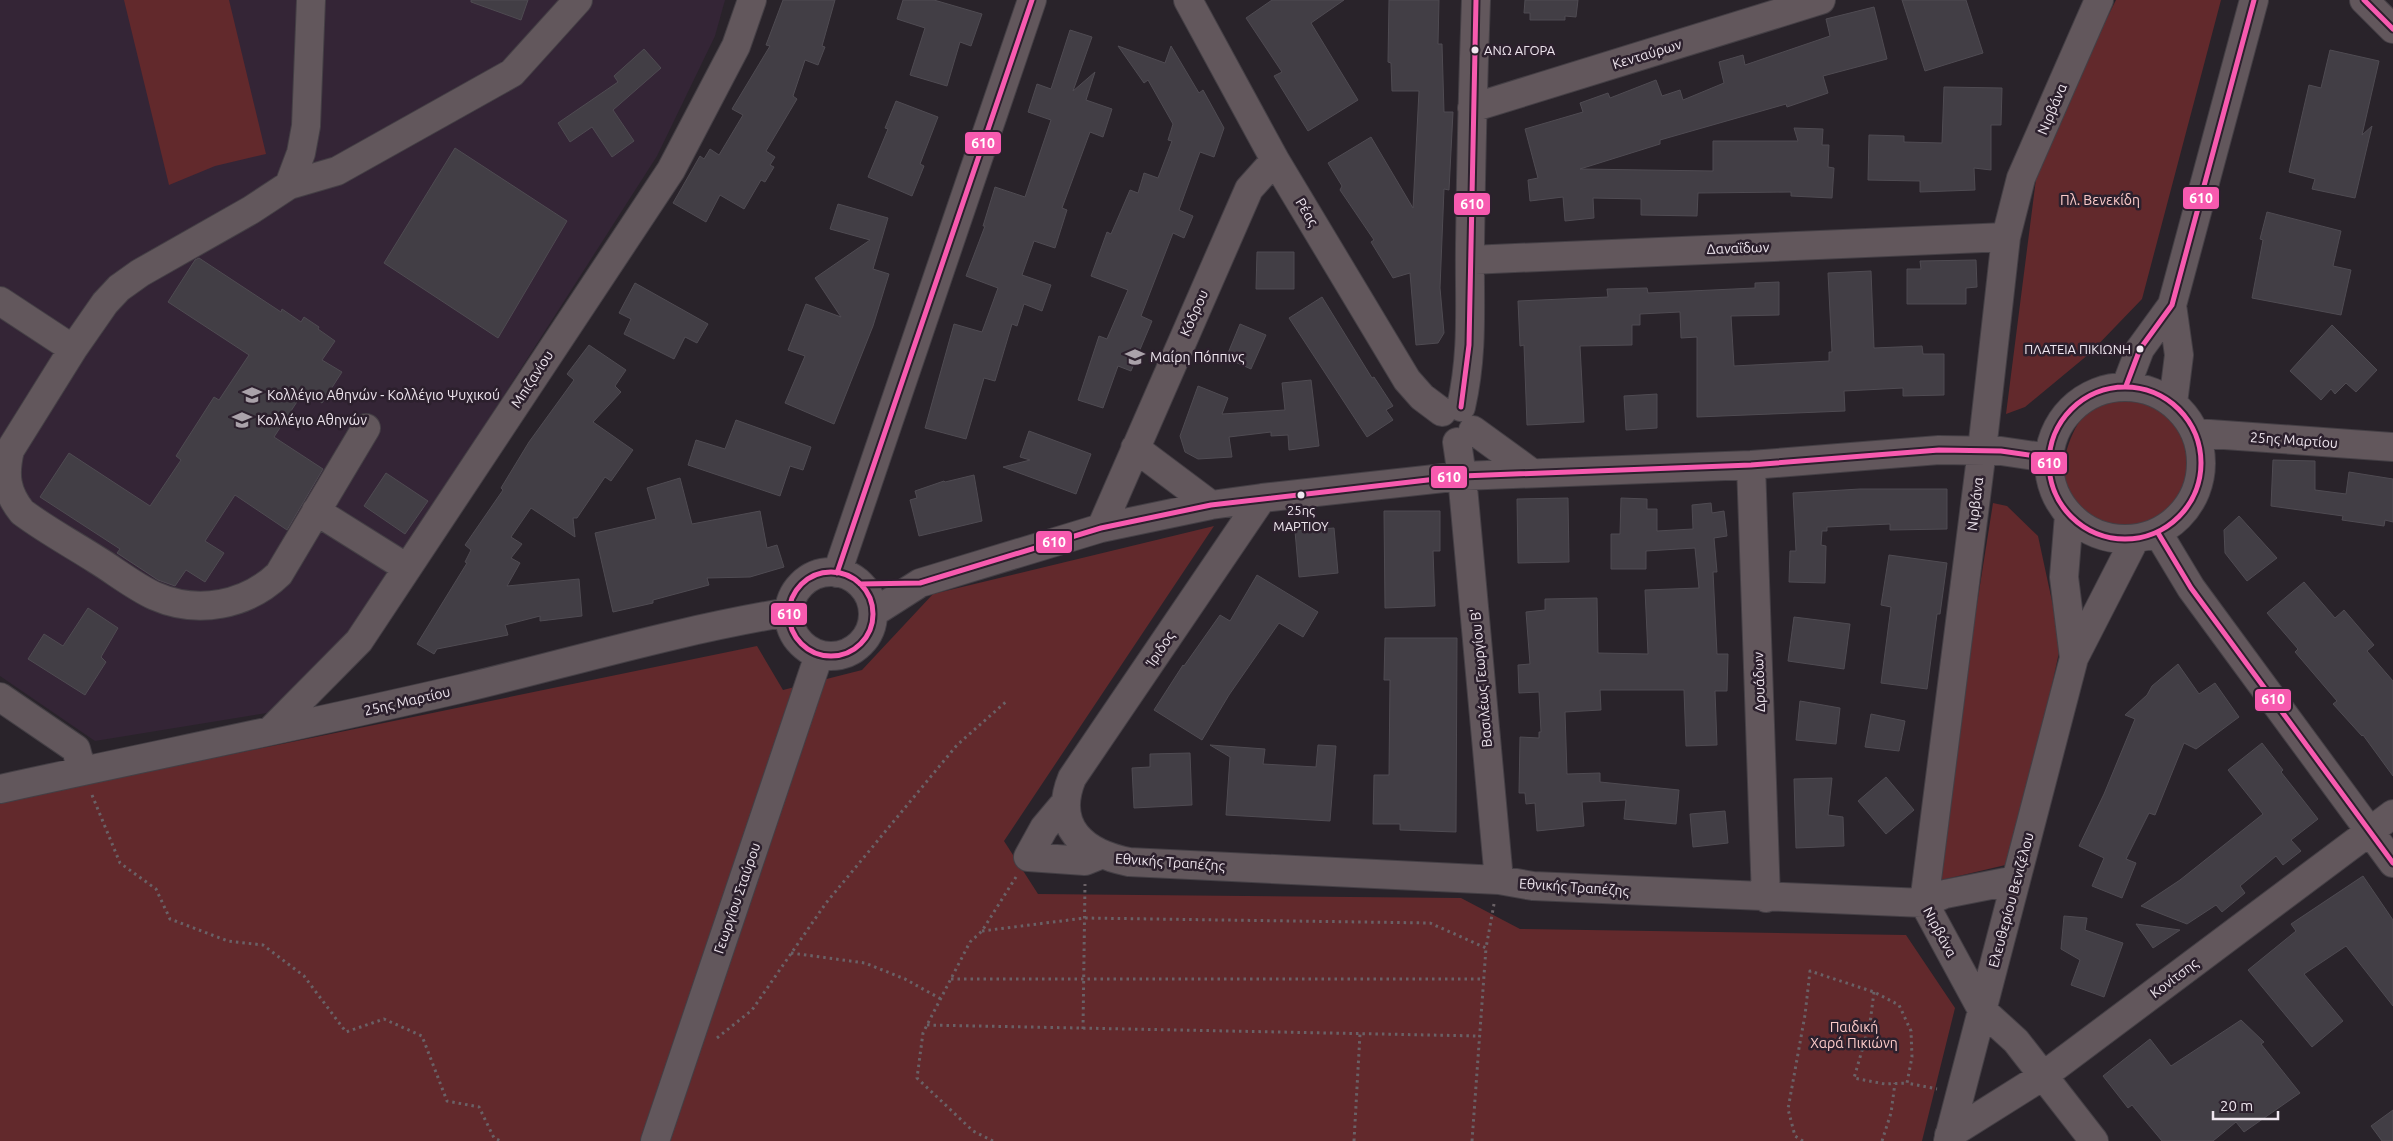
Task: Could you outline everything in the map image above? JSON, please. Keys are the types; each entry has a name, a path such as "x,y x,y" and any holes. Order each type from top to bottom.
{"street":[{"path":"289,185 301,153 306,126 311,0"},
{"path":"366,428 280,574 267,586 242,600 212,605 184,604 155,596 22,512 14,502 7,485 6,469 10,450 73,349 105,303 133,278 251,210 289,185 337,171 512,73 578,0"},
{"name":"Μπιζανίου","path":"270,730 359,641 670,170 736,46 752,0"},
{"path":"848,578 1032,0"},
{"name":"Ρέας","path":"1188,0 1275,160 1407,380 1422,397 1532,473"},
{"path":"1458,423 1472,338 1470,260 1472,108 1476,0"},
{"name":"Κενταύρων","path":"1472,108 1821,0"},
{"name":"Νιρβάνα","path":"2094,1141 2016,1041 1982,1010 1924,903 1982,450 2006,237 2022,178 2099,0"},
{"path":"2126,386 2140,349 2172,305 2254,0"},
{"path":"2364,0 2393,29"},
{"name":"Κόδρου","path":"1101,528 1249,189 1275,160"},
{"name":"Δαναΐδων","path":"1470,260 2006,237"},
{"path":"0,300 73,349"},
{"path":"2172,305 2179,355 2173,403"},
{"path":"2126,386 2151,390 2173,403 2187,416 2196,433 2201,459 2201,473 2196,493 2185,510 2147,536 2117,539 2099,535 2083,527 2069,515 2057,498 2050,479 2049,458 2058,426 2080,402 2109,388 2126,386"},
{"name":"Βασιλέως Γεωργίου Β'","path":"1458,423 1499,880"},
{"name":"25ης Μαρτίου","path":"2196,433 2393,447"},
{"path":"1135,448 1211,506"},
{"path":"873,613 920,583 1101,528 1262,498 1462,476 1751,465 1939,450 1982,450 2049,458"},
{"name":"Δρυάδων","path":"1751,465 1766,898"},
{"name":"Ίριδος","path":"1065,803 1072,778 1262,498"},
{"path":"316,511 407,568"},
{"name":"Ελευθερίου Βενιζέλου","path":"2069,515 2064,577 2074,658"},
{"path":"2147,536 2191,588 2393,863"},
{"name":"Ελευθερίου Βενιζέλου","path":"1948,1138 2074,658 2147,536"},
{"path":"848,578 869,597 873,613 868,634 861,644 842,655 819,655 805,648 792,624 792,599 799,587 810,578 823,573 848,578 920,583"},
{"name":"25ης Μαρτίου","path":"0,789 388,705 729,622 792,624"},
{"name":"Γεωργίου Σταύρου","path":"655,1141 819,655"},
{"path":"0,697 76,750 82,771"},
{"path":"1028,857 1044,828 1065,803"},
{"name":"Εθνικής Τραπέζης","path":"1065,803 1071,825 1093,858"},
{"name":"Κονίτσης","path":"1948,1138 2043,1076 2393,814"},
{"name":"Εθνικής Τραπέζης","path":"1028,857 1093,858 1129,862 1499,880 1532,886 1766,898 1924,903 1945,894 2016,880"}],"path":[{"path":"716,1039 752,1010 826,903 957,745 1008,700"},
{"path":"82,771 120,863 156,889 170,919 228,941 263,945 304,976 346,1032 384,1019 422,1036 447,1101 479,1107 494,1138 501,1141"},
{"path":"993,1141 973,1130 918,1078 923,1033 970,942 982,931 1028,857"},
{"path":"1083,1029 1085,918 1093,858"},
{"path":"1472,1141 1486,948 1499,880"},
{"path":"982,931 1085,918 1430,923 1486,948"},
{"path":"791,953 865,963 906,979 941,999"},
{"path":"1802,1141 1795,1136 1788,1109 1805,1015 1810,971 1874,992 1899,1005 1912,1031 1912,1057 1907,1083"},
{"path":"951,979 1484,979"},
{"path":"1874,992 1868,1031 1854,1078 1885,1084 1907,1083 1960,1093"},
{"path":"927,1025 1479,1036"},
{"path":"1354,1141 1360,1034"},
{"path":"1882,1141 1891,1113 1895,1083"}],"shaded area":[{"name":"Κολλέγιο Αθηνών - Κολλέγιο Ψυχικού","path":"0,0 725,0 715,36 657,156 351,634 267,713 95,741 0,676"}],"green space":[{"path":"124,0 229,0 266,154 215,166 169,185"},
{"name":"Πλ. Βενεκίδη","path":"2116,0 2221,0 2142,299 2089,354 2025,407 2006,414 2036,179 2073,86"},
{"path":"2118,395 2140,397 2158,402 2173,412 2183,425 2189,440 2191,458 2188,477 2178,501 2173,507 2155,520 2127,527 2112,526 2086,515 2076,505 2068,492 2064,477 2066,452 2072,434 2079,423 2092,407"},
{"path":"1993,503 2007,506 2038,536 2061,643 2014,863 1933,882"},
{"name":"Παιδική Χαρά Πικιώνη","path":"1214,526 1004,841 1038,894 1461,898 1520,929 1906,935 1955,1008 1922,1141 0,1141 0,802 757,646 783,690 862,670 933,594"}],"building":[{"path":"471,0 528,0 521,20 471,2"},
{"path":"783,0 835,0 822,46 825,47 818,65 805,60 793,96 797,99 766,151 775,157 770,165 774,167 765,182 761,180 744,209 720,195 706,222 673,203 700,156 704,159 710,149 719,155 743,115 732,109 770,46 766,45"},
{"path":"903,0 934,0 982,14 971,46 960,42 947,86 910,75 925,28 897,19"},
{"path":"1272,0 1344,0 1311,23 1358,100 1308,131 1274,76 1282,72 1246,18"},
{"path":"1389,0 1439,0 1438,44 1442,44 1444,112 1453,112 1449,190 1444,189 1440,288 1444,333 1438,343 1416,345 1410,273 1393,278 1371,242 1374,240 1340,190 1342,186 1328,163 1371,137 1413,208 1419,91 1392,91 1391,63 1388,62"},
{"path":"1525,0 1578,0 1576,17 1565,16 1565,20 1530,20 1530,13 1524,13"},
{"path":"1902,0 1966,0 1983,53 1925,71"},
{"path":"1874,7 1887,59 1823,76 1828,93 1787,107 1786,104 1660,140 1660,144 1580,169 1713,171 1713,141 1798,141 1794,128 1823,129 1822,145 1829,145 1828,167 1834,168 1832,198 1791,196 1791,192 1698,193 1697,216 1641,215 1641,199 1593,198 1594,218 1565,221 1563,197 1530,201 1528,180 1538,178 1525,129 1583,112 1580,103 1608,93 1610,98 1656,80 1662,96 1680,90 1683,100 1724,83 1719,62 1743,55 1745,65 1830,36 1826,19"},
{"path":"1070,30 1092,37 1073,91 1095,72 1086,100 1112,109 1103,137 1090,132 1062,208 1067,210 1055,248 1034,241 1022,275 1051,285 1042,311 1024,304 1017,326 1012,324 995,381 984,378 966,439 925,428 954,324 982,332 998,288 966,276 985,226 983,226 995,187 1025,197 1051,120 1028,112 1037,84 1051,89"},
{"path":"1118,46 1165,63 1171,46 1199,93 1203,90 1224,128 1214,157 1200,152 1179,210 1193,216 1184,238 1173,233 1141,316 1152,321 1131,371 1118,366 1103,408 1078,400 1099,336 1107,339 1128,290 1091,276 1107,232 1111,234 1130,190 1138,193 1144,173 1158,178 1172,141 1168,140 1173,124 1148,80 1144,83"},
{"path":"644,49 661,68 613,110 634,141 612,157 592,127 570,142 558,123 618,82 614,76"},
{"path":"2330,50 2379,61 2362,135 2372,126 2355,198 2312,189 2315,179 2289,172 2309,85 2321,88"},
{"path":"1944,87 2002,88 2001,125 1991,125 1991,170 1974,168 1975,190 1920,192 1920,181 1868,180 1869,135 1904,136 1904,142 1942,143"},
{"path":"896,101 938,117 920,164 924,166 912,196 868,177 888,129 885,128"},
{"path":"455,148 567,221 498,338 384,263"},
{"path":"838,204 888,218 873,269 889,274 873,326 834,424 785,403 805,356 788,350 806,304 841,317 815,278 870,240 830,229"},
{"path":"2267,212 2341,231 2333,266 2351,270 2341,315 2252,298 2263,240 2260,239"},
{"path":"1257,252 1294,252 1294,289 1256,289"},
{"name":"Κολλέγιο Αθηνών","path":"199,258 281,312 282,309 301,322 304,317 319,327 318,329 335,341 322,360 342,372 322,403 304,391 274,437 323,469 287,530 235,495 205,541 224,553 205,582 186,570 175,586 158,580 117,553 120,549 40,497 69,453 150,506 181,460 176,456 214,397 219,400 249,355 168,302 195,260"},
{"path":"1976,260 1977,287 1966,288 1966,304 1907,304 1907,269 1921,269 1920,261"},
{"path":"1871,271 1874,348 1922,346 1923,354 1944,354 1944,395 1903,396 1903,388 1844,391 1845,411 1697,417 1697,337 1681,338 1680,312 1640,314 1640,325 1632,325 1632,345 1580,346 1584,422 1527,425 1524,345 1520,346 1518,301 1608,297 1607,289 1647,288 1648,293 1755,288 1755,283 1779,282 1779,315 1731,316 1734,366 1829,361 1829,352 1832,352 1828,273"},
{"path":"635,283 708,324 697,343 685,337 674,359 624,334 631,319 619,313"},
{"path":"1322,297 1372,378 1374,377 1393,406 1386,410 1393,420 1367,437 1289,318"},
{"path":"1240,324 1266,335 1251,369 1226,358"},
{"path":"2332,325 2377,370 2356,392 2346,383 2335,394 2331,389 2321,400 2290,371"},
{"path":"589,345 626,370 615,386 621,392 593,422 633,450 611,481 605,477 577,518 573,518 575,537 531,508 511,537 522,544 511,558 520,563 507,586 579,579 582,616 540,621 540,616 505,625 508,635 437,649 434,654 417,644 467,563 465,562 471,550 465,545 503,490 501,488 529,442 574,380 567,374"},
{"path":"1311,380 1319,446 1289,450 1288,435 1271,436 1271,432 1229,437 1232,457 1198,459 1185,452 1180,436 1198,386 1228,398 1222,414 1285,410 1282,383"},
{"path":"1657,394 1657,428 1626,430 1624,396"},
{"path":"736,420 811,447 803,470 790,466 780,496 688,465 696,440 725,449"},
{"path":"1029,431 1091,454 1076,494 1003,467 1030,460 1020,457"},
{"path":"2273,460 2315,461 2315,490 2346,494 2349,472 2393,479 2393,522 2385,520 2384,526 2342,520 2343,516 2271,506"},
{"path":"386,473 428,501 405,534 364,506"},
{"path":"974,475 982,521 919,536 910,500 917,498 915,491 944,481"},
{"path":"680,478 692,524 760,511 767,548 777,545 784,567 750,577 707,578 709,585 653,600 653,603 613,612 595,533 656,519 647,488"},
{"path":"1860,489 1947,489 1947,529 1890,530 1890,524 1827,527 1827,531 1822,531 1821,545 1826,546 1825,583 1789,582 1790,551 1796,551 1793,493"},
{"path":"1568,498 1569,562 1518,563 1517,499"},
{"path":"1621,498 1647,499 1647,509 1657,509 1657,531 1693,529 1692,505 1711,503 1712,513 1724,511 1727,536 1714,538 1717,572 1713,572 1717,654 1728,654 1727,691 1715,691 1717,745 1686,746 1684,690 1600,690 1601,710 1565,712 1567,774 1600,773 1600,782 1679,790 1676,824 1624,819 1626,800 1582,802 1584,826 1537,831 1535,803 1526,804 1525,793 1519,793 1520,737 1539,738 1539,732 1541,732 1539,692 1519,693 1518,665 1530,664 1526,612 1545,610 1545,599 1597,598 1598,653 1648,654 1645,590 1699,588 1695,548 1646,551 1646,569 1611,569 1611,534 1620,534"},
{"path":"1384,511 1440,511 1440,551 1433,551 1435,606 1385,608"},
{"path":"2239,516 2277,558 2247,581 2225,553 2224,530"},
{"path":"1334,528 1338,573 1299,577 1295,531"},
{"path":"1889,555 1947,563 1940,614 1937,614 1927,689 1881,683 1891,607 1881,605"},
{"path":"1257,575 1318,612 1303,637 1279,623 1229,695 1202,740 1154,710 1183,665 1220,615 1230,621"},
{"path":"2304,582 2335,618 2344,610 2374,645 2367,651 2393,681 2393,776 2363,735 2333,704 2337,701 2295,652 2298,649 2267,613"},
{"path":"88,608 118,628 101,657 106,662 85,695 28,659 44,634 63,646"},
{"path":"1794,617 1850,624 1844,669 1788,661"},
{"path":"1385,638 1457,638 1456,832 1400,830 1400,824 1373,824 1374,775 1389,775 1390,680 1384,680"},
{"path":"2178,664 2199,694 2215,683 2239,717 2196,749 2184,743 2155,815 2149,813 2126,859 2136,863 2122,898 2092,886 2104,858 2079,846 2104,794 2135,719 2125,715 2147,695 2152,686"},
{"path":"1800,701 1840,708 1836,744 1796,740"},
{"path":"1871,714 1905,721 1899,751 1865,747"},
{"path":"2262,743 2283,770 2281,772 2318,819 2291,840 2301,851 2283,865 2276,856 2240,886 2245,893 2222,912 2216,905 2187,924 2141,906 2180,880 2263,814 2228,770"},
{"path":"1210,745 1265,749 1263,764 1316,767 1318,745 1336,746 1330,821 1226,815 1230,757"},
{"path":"1190,753 1192,805 1134,808 1132,768 1150,767 1150,754"},
{"path":"1886,777 1914,810 1886,834 1858,801"},
{"path":"1832,778 1828,815 1843,817 1844,846 1796,848 1794,779"},
{"path":"1725,811 1728,843 1693,847 1690,814"},
{"path":"2363,876 2393,920 2393,1006 2346,946 2304,974 2343,1021 2312,1047 2248,970 2296,931 2291,924"},
{"path":"2064,916 2087,918 2085,930 2123,943 2104,997 2071,985 2080,960 2061,949"},
{"path":"2136,924 2180,930 2153,948"},
{"path":"2241,1020 2264,1042 2261,1044 2300,1093 2244,1132 2236,1122 2213,1141 2162,1141 2132,1105 2128,1108 2103,1076 2150,1039 2171,1066"},
{"path":"2393,1110 2393,1141 2382,1141 2371,1126"}],"transit line":[{"name":"610","path":"837,573 1032,0"},
{"name":"610","path":"1461,407 1469,345 1476,0"},
{"name":"610","path":"2126,386 2140,349 2172,305 2254,0"},
{"name":"610","path":"2364,0 2393,29"},
{"name":"610","path":"2125,387 2140,388 2154,393 2179,409 2195,434 2200,448 2201,463 2200,478 2195,492 2179,517 2154,533 2140,538 2125,539 2110,538 2096,533 2071,517 2055,492 2050,478 2049,463 2050,448 2055,434 2071,409 2096,393 2110,388 2125,387"},
{"name":"610","path":"860,584 920,583 1101,528 1211,505 1462,476 1751,465 1939,450 2001,451 2049,458"},
{"name":"610","path":"2158,533 2191,588 2393,863"},
{"name":"610","path":"831,572 854,579 866,591 873,614 866,637 854,649 831,656 808,649 796,637 789,614 796,591 808,579 831,572"}],"place":[{"name":"ΑΝΩ ΑΓΟΡΑ","path":"1475,50"},
{"name":"ΠΛΑΤΕΙΑ ΠΙΚΙΩΝΗ","path":"2140,349"},
{"name":"Μαίρη Πόππινς","path":"1135,357"},
{"name":"Κολλέγιο Αθηνών - Κολλέγιο Ψυχικού","path":"252,395"},
{"name":"Κολλέγιο Αθηνών","path":"242,420"},
{"name":"25ης ΜΑΡΤΙΟΥ","path":"1301,495"}]}
